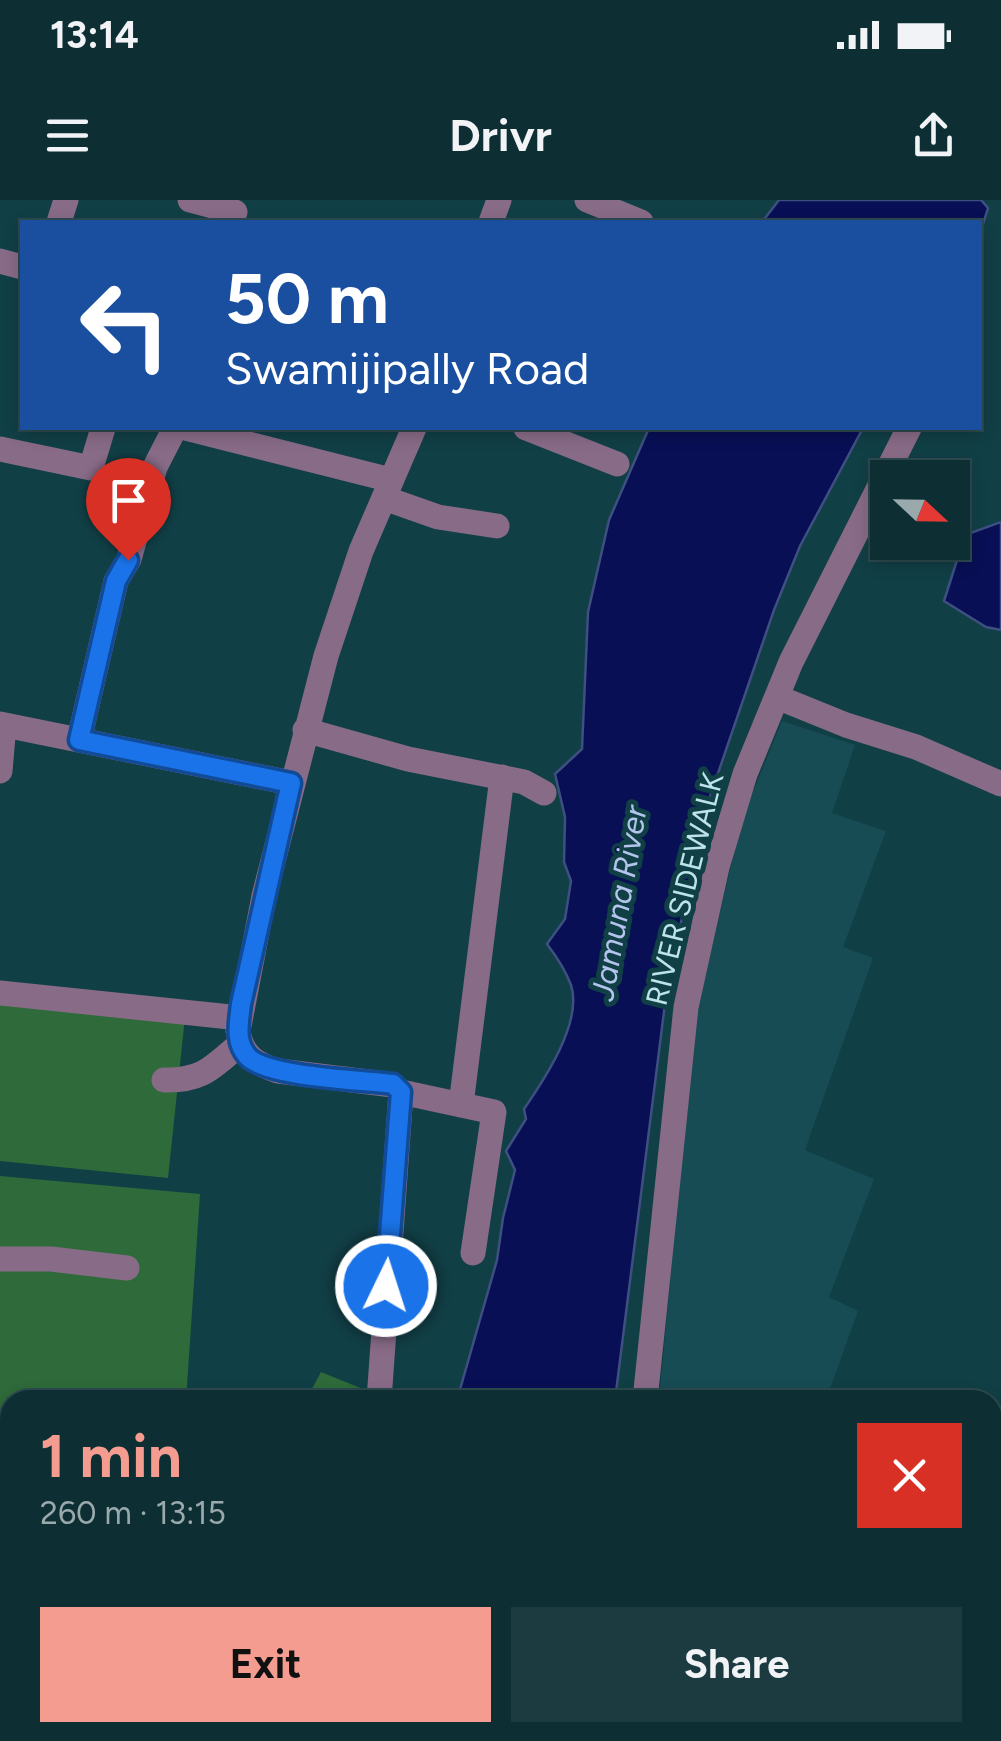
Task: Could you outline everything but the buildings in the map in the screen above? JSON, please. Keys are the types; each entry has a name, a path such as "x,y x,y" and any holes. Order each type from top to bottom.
{"street":[{"path":"190,200 235,212"},
{"path":"587,200 636,220"},
{"path":"0,448 91,468 102,430"},
{"path":"79,740 116,581 128,560 155,467 175,430"},
{"path":"192,430 388,489 438,517 496,526"},
{"path":"413,430 360,550 326,656 291,783 240,1018 240,1044 248,1057 278,1071 393,1084 401,1092 494,1112 473,1253"},
{"path":"531,430 617,464"},
{"name":"RIVER SIDEWALK","path":"646,1390 686,1007 717,867 746,774 777,697 847,547 909,430"},
{"path":"777,697 916,747 1001,784"},
{"path":"0,770 2,724 291,783"},
{"path":"306,730 408,759 524,782 544,792"},
{"path":"462,1105 502,777"},
{"path":"0,993 240,1018"},
{"path":"164,1080 188,1080 205,1073 240,1044"},
{"path":"380,1390 401,1092"},
{"path":"0,1259 52,1259 127,1268"}],"shaded area":[{"path":"782,721 855,745 832,813 886,831 843,947 873,958 805,1150 874,1179 829,1297 858,1311 830,1390 660,1390 695,1018 742,819"}],"green space":[{"path":"0,998 185,1017 168,1178 0,1161"},
{"path":"0,1176 200,1194 187,1390 0,1390"},
{"path":"321,1372 365,1390 311,1390"}],"water":[{"path":"779,200 981,200 988,208 982,228 982,220 764,220"},
{"name":"Jamuna River","path":"648,430 862,430 800,546 704,814 667,988 616,1390 460,1390 497,1260 515,1170 506,1151 526,1119 524,1109 560,1050 572,1016 571,985 547,944 565,919 571,881 564,862 565,817 555,774 582,749 588,612 609,520"},
{"path":"1001,522 1001,630 986,627 944,601 957,560 970,560 970,533"}],"route":[{"path":"128,560 116,581 79,740 291,783 241,1004 240,1044 248,1057 278,1071 393,1084 401,1092 386,1286"}]}
